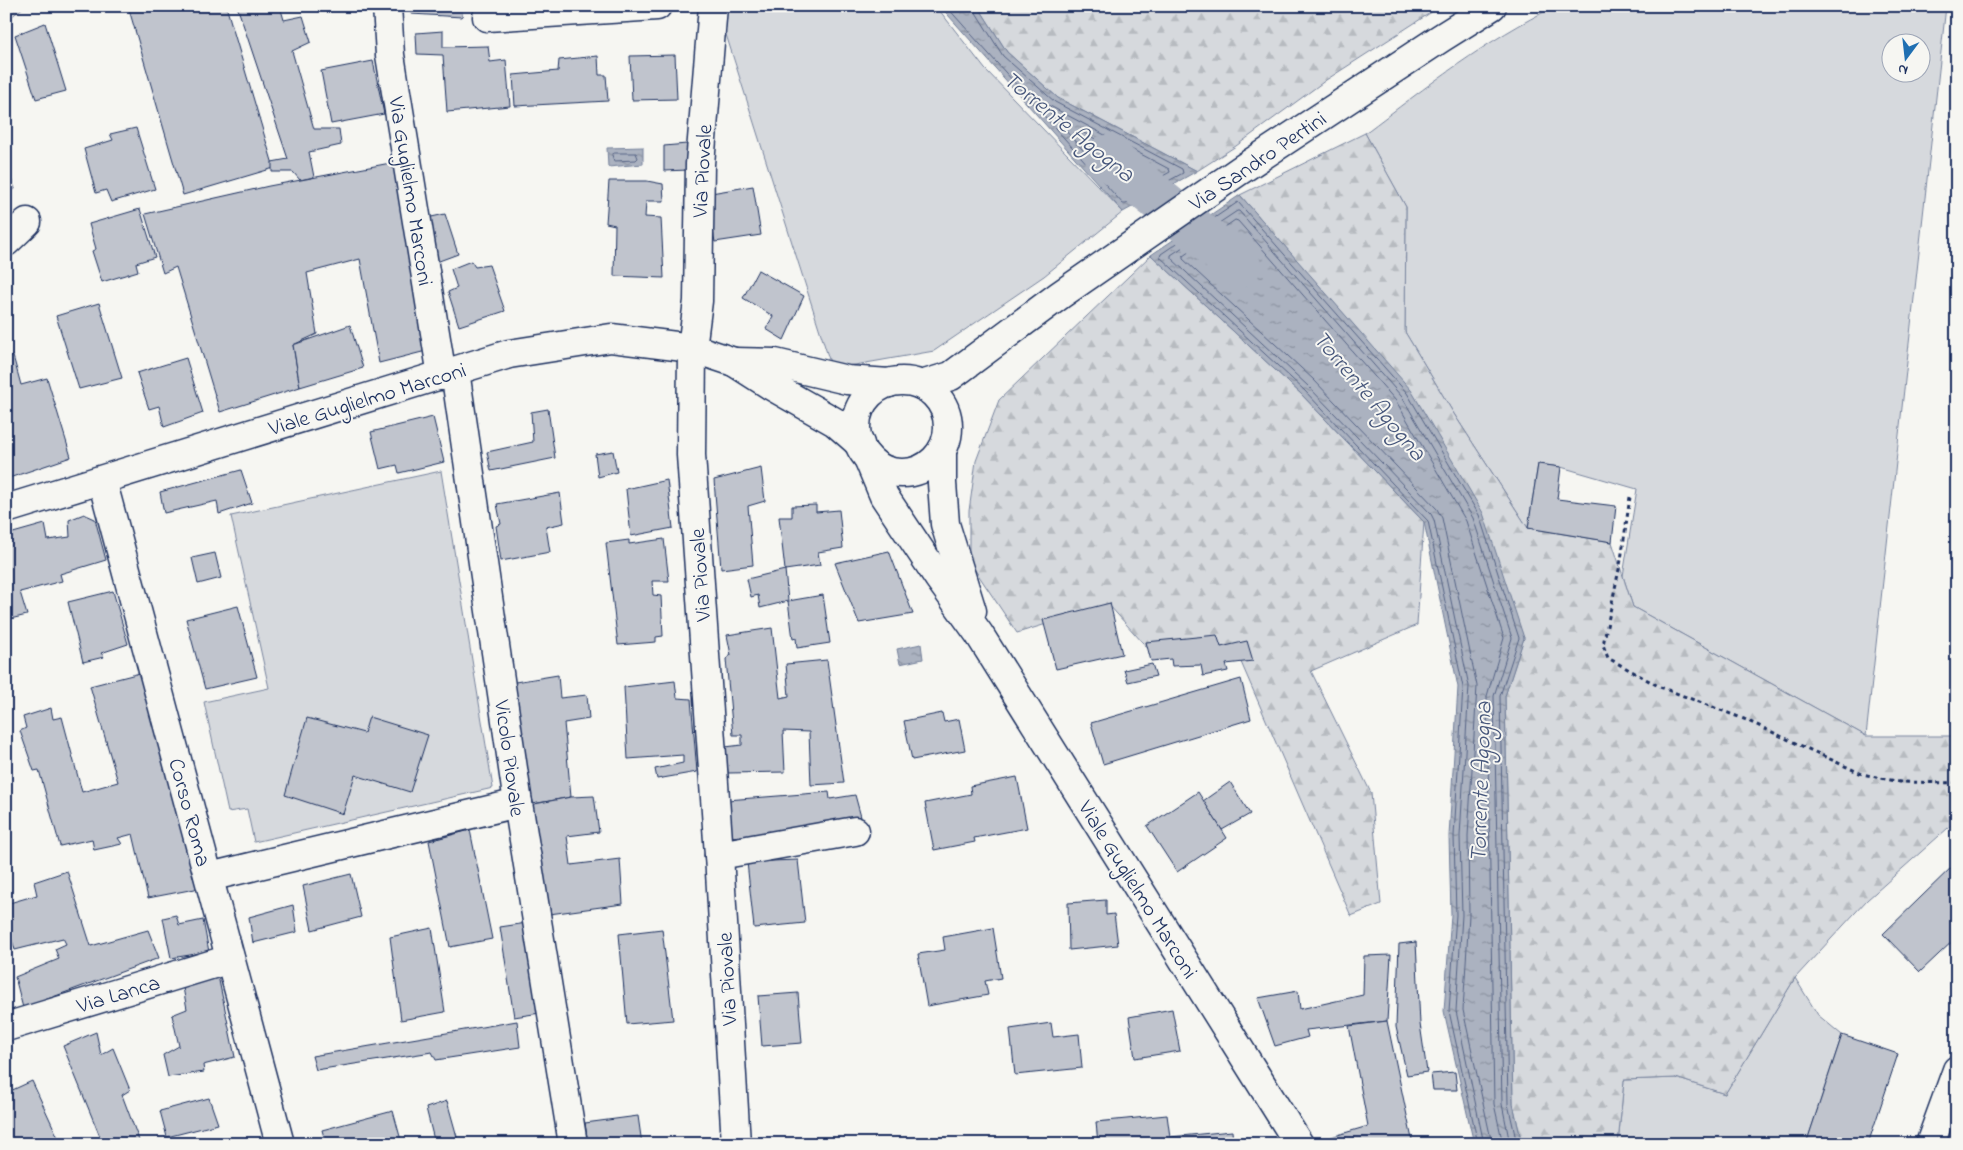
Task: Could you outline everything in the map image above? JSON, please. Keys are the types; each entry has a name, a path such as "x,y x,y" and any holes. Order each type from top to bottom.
{"street":[{"name":"Via Guglielmo Marconi","path":"387,6 390,54 448,374"},
{"path":"487,17 657,6"},
{"name":"Via Piovale","path":"713,6 700,164 698,300 692,348 691,455 719,855 736,1144"},
{"name":"Via Sandro Pertini","path":"921,385 951,376 1110,260 1239,171 1492,6"},
{"path":"6,242 27,222"},
{"name":"Via Sandro Pertini","path":"946,414 965,387 1027,320"},
{"name":"Viale Guglielmo Marconi","path":"6,509 509,354 611,338 692,348 734,362 835,422 864,451 884,496 979,634 1299,1144"},
{"name":"Viale Guglielmo Marconi","path":"734,362 775,363 846,380 889,383"},
{"name":"Vicolo Piovale","path":"448,374 573,1144"},
{"path":"905,381 921,385 936,397 946,414 948,426 947,439 942,450 934,461 921,469 907,473 893,472 879,467 864,451 856,429 858,414 865,401 876,390 889,383 905,381"},
{"name":"Viale Guglielmo Marconi","path":"942,450 945,524 979,634"},
{"name":"Corso Roma","path":"102,480 280,1144"},
{"path":"209,878 518,803"},
{"path":"719,855 855,831"},
{"name":"Via Lanca","path":"6,1027 230,959"},
{"path":"1930,1144 1957,1070"}],"path":[{"path":"1630,497 1621,560 1604,646 1608,658 1660,687 1744,719 1862,774 1900,782 1957,783"}],"green space":[{"path":"6,6 25,6 6,21"},
{"path":"717,6 936,6 985,69 1123,212 1044,276 934,351 832,369"},
{"path":"978,6 1441,6 1326,80 1236,146 1197,171 1058,98 1007,52"},
{"path":"1556,6 1946,6 1866,736 1633,607 1623,576 1637,489 1561,467 1538,464 1528,528 1454,414 1405,332 1406,207 1365,133 1457,65 1506,33"},
{"path":"1365,133 1406,207 1405,332 1454,414 1528,528 1612,542 1633,607 1866,736 1957,736 1957,820 1867,900 1795,978 1725,1094 1676,1078 1624,1080 1618,1144 1522,1144 1513,1104 1505,696 1524,638 1385,362 1240,195"},
{"path":"1151,255 1301,394 1424,522 1417,625 1311,671 1371,793 1381,904 1351,916 1234,646 1151,652 1109,605 1017,633 969,561 969,511 976,461 999,400"},
{"path":"441,471 493,788 254,842 247,809 228,812 204,702 269,688 231,516"},
{"path":"1795,978 1818,1015 1842,1035 1806,1144 1618,1144 1624,1080 1676,1078 1725,1094"}],"water":[{"path":"940,6 978,6 1007,52 1058,98 1197,171 1123,212"},
{"path":"643,147 643,164 608,167 607,148"},
{"path":"1240,195 1411,390 1483,513 1524,638 1505,696 1513,1104 1522,1144 1474,1144 1444,1011 1451,915 1449,836 1458,687 1424,522 1301,394 1151,255"},
{"path":"921,644 923,659 900,664 897,649"}],"building":[{"path":"128,6 226,6 274,168 183,195"},
{"path":"237,6 280,6 284,20 303,16 311,42 292,51 314,129 339,129 341,145 309,152 314,177 300,180 293,172 272,172 272,162 288,159"},
{"path":"322,6 339,6 324,10"},
{"path":"412,6 463,6 462,17 411,14"},
{"path":"45,23 66,91 36,99 15,35"},
{"path":"443,31 443,47 488,46 490,62 506,60 510,106 447,112 443,55 417,54 416,33"},
{"path":"675,55 677,99 632,100 630,56"},
{"path":"598,56 599,75 606,75 608,101 515,106 513,75 558,71 559,60"},
{"path":"373,61 384,114 331,124 321,71"},
{"path":"136,128 155,189 111,202 106,190 96,193 84,149 113,140 110,134"},
{"path":"687,144 688,170 664,171 664,146"},
{"path":"401,161 434,349 379,363 360,259 307,273 317,334 293,345 300,387 220,412 176,267 163,273 145,214 269,186"},
{"path":"6,165 15,189 6,193"},
{"path":"609,181 647,181 663,184 664,201 646,201 645,217 661,218 664,278 614,276 615,225 606,223"},
{"path":"753,186 761,235 715,242 708,201 711,193"},
{"path":"140,209 155,257 136,263 138,271 102,282 92,251 96,249 89,224"},
{"path":"445,214 458,254 431,264 427,218"},
{"path":"471,261 475,267 489,265 505,311 459,326 448,292 457,288 451,269"},
{"path":"758,270 804,296 784,340 766,329 773,316 743,298"},
{"path":"99,303 122,378 79,389 56,316"},
{"path":"350,325 363,368 300,387 293,345"},
{"path":"13,356 21,385 47,378 71,457 6,479 6,358"},
{"path":"186,358 203,413 164,427 159,406 149,409 137,373"},
{"path":"548,409 555,458 491,471 487,452 533,442 531,412"},
{"path":"433,417 444,462 399,473 397,465 380,469 371,432"},
{"path":"613,451 617,472 598,477 595,454"},
{"path":"1538,464 1561,467 1557,499 1616,506 1612,542 1528,528"},
{"path":"761,468 765,501 748,506 753,565 721,569 714,480"},
{"path":"241,470 252,503 219,514 217,501 164,513 160,492"},
{"path":"667,480 673,528 631,536 626,489"},
{"path":"560,493 564,523 546,527 550,552 501,561 496,526 501,524 497,504"},
{"path":"816,505 816,512 839,510 843,548 818,552 820,565 785,570 779,517 792,517 792,506"},
{"path":"84,514 95,519 106,560 60,574 62,581 20,592 27,615 6,620 6,535 45,524 48,540 70,537 69,520"},
{"path":"664,539 669,581 652,581 653,595 661,596 663,636 656,637 656,642 618,645 606,543 629,540 629,544"},
{"path":"889,551 913,614 859,623 835,563"},
{"path":"215,553 221,578 198,584 192,558"},
{"path":"785,570 788,601 760,608 758,595 751,597 747,579"},
{"path":"113,591 128,644 101,653 104,657 83,662 68,602"},
{"path":"823,595 830,643 797,648 796,638 793,639 788,601"},
{"path":"1110,603 1122,654 1056,669 1043,620"},
{"path":"238,606 257,677 205,689 186,619"},
{"path":"772,628 780,698 789,696 786,664 827,660 844,783 811,785 809,732 783,731 785,772 728,773 725,747 742,745 742,735 733,735 726,659 731,655 727,635"},
{"path":"1217,635 1221,647 1247,641 1253,661 1226,664 1228,671 1203,676 1201,665 1172,666 1171,659 1151,661 1146,642"},
{"path":"1152,664 1156,676 1128,682 1124,670"},
{"path":"140,673 200,888 148,898 133,834 118,838 122,844 94,850 92,839 60,846 39,770 34,771 20,731 26,728 23,717 51,708 53,719 62,717 82,792 118,782 90,686"},
{"path":"558,675 560,698 587,695 589,719 564,723 571,797 527,805 509,683"},
{"path":"1241,679 1251,719 1103,764 1091,723"},
{"path":"675,681 677,698 691,699 697,772 657,779 655,769 683,763 683,755 628,759 624,687"},
{"path":"942,713 944,722 959,719 965,750 912,760 904,721"},
{"path":"369,717 428,735 410,792 355,775 343,814 285,795 307,718 364,733"},
{"path":"1017,777 1027,828 974,838 975,842 934,850 925,803 971,794 970,786"},
{"path":"1230,782 1250,814 1222,830 1203,801"},
{"path":"829,792 830,799 855,795 861,817 799,833 729,837 727,800"},
{"path":"1198,792 1227,838 1177,872 1147,826"},
{"path":"594,796 599,832 567,836 571,865 620,859 623,904 542,915 529,805 571,797"},
{"path":"470,830 492,939 450,947 429,841"},
{"path":"798,860 805,923 754,928 747,862"},
{"path":"1957,862 1957,937 1920,972 1883,934"},
{"path":"67,871 91,946 148,930 159,958 23,1008 15,977 59,959 55,949 66,944 63,938 15,950 6,920 6,904 37,895 34,882"},
{"path":"351,874 361,917 312,930 303,886"},
{"path":"1106,900 1106,915 1114,914 1118,945 1069,950 1068,903"},
{"path":"293,905 297,932 253,943 249,917"},
{"path":"176,915 179,925 203,920 209,952 171,958 163,918"},
{"path":"527,923 540,1013 514,1017 500,927"},
{"path":"432,928 445,1012 401,1020 390,937"},
{"path":"993,928 1001,978 985,981 988,995 927,1006 918,954 945,950 943,937"},
{"path":"662,929 673,1020 627,1024 619,934"},
{"path":"1416,942 1420,1024 1427,1072 1407,1075 1396,1027 1399,944"},
{"path":"1391,955 1387,1021 1306,1030 1308,1037 1275,1046 1258,998 1298,991 1300,1009 1363,995 1364,956"},
{"path":"217,971 235,1057 203,1065 204,1072 168,1077 163,1055 179,1046 172,1015 187,1009 182,982"},
{"path":"798,993 802,1043 762,1046 758,996"},
{"path":"1172,1009 1180,1051 1135,1058 1129,1017"},
{"path":"517,1021 520,1047 436,1060 432,1052 316,1070 312,1056"},
{"path":"1387,1021 1413,1144 1335,1144 1331,1137 1368,1126 1349,1026"},
{"path":"1051,1023 1053,1037 1079,1034 1082,1068 1015,1075 1010,1029"},
{"path":"96,1032 101,1055 113,1048 130,1090 122,1095 140,1143 138,1144 103,1144 63,1046"},
{"path":"1842,1035 1898,1054 1868,1144 1806,1144"},
{"path":"1455,1072 1457,1090 1433,1090 1431,1074"},
{"path":"32,1081 61,1144 11,1144 6,1133 6,1093"},
{"path":"209,1098 218,1124 167,1137 160,1111"},
{"path":"447,1101 459,1144 435,1144 426,1108"},
{"path":"393,1111 402,1144 326,1144 322,1130"},
{"path":"1167,1115 1170,1137 1232,1131 1233,1144 1098,1144 1096,1122"},
{"path":"638,1116 642,1144 588,1144 585,1123"}],"waterway":[{"name":"Torrente Agogna","path":"1107,157 1239,266"}]}
